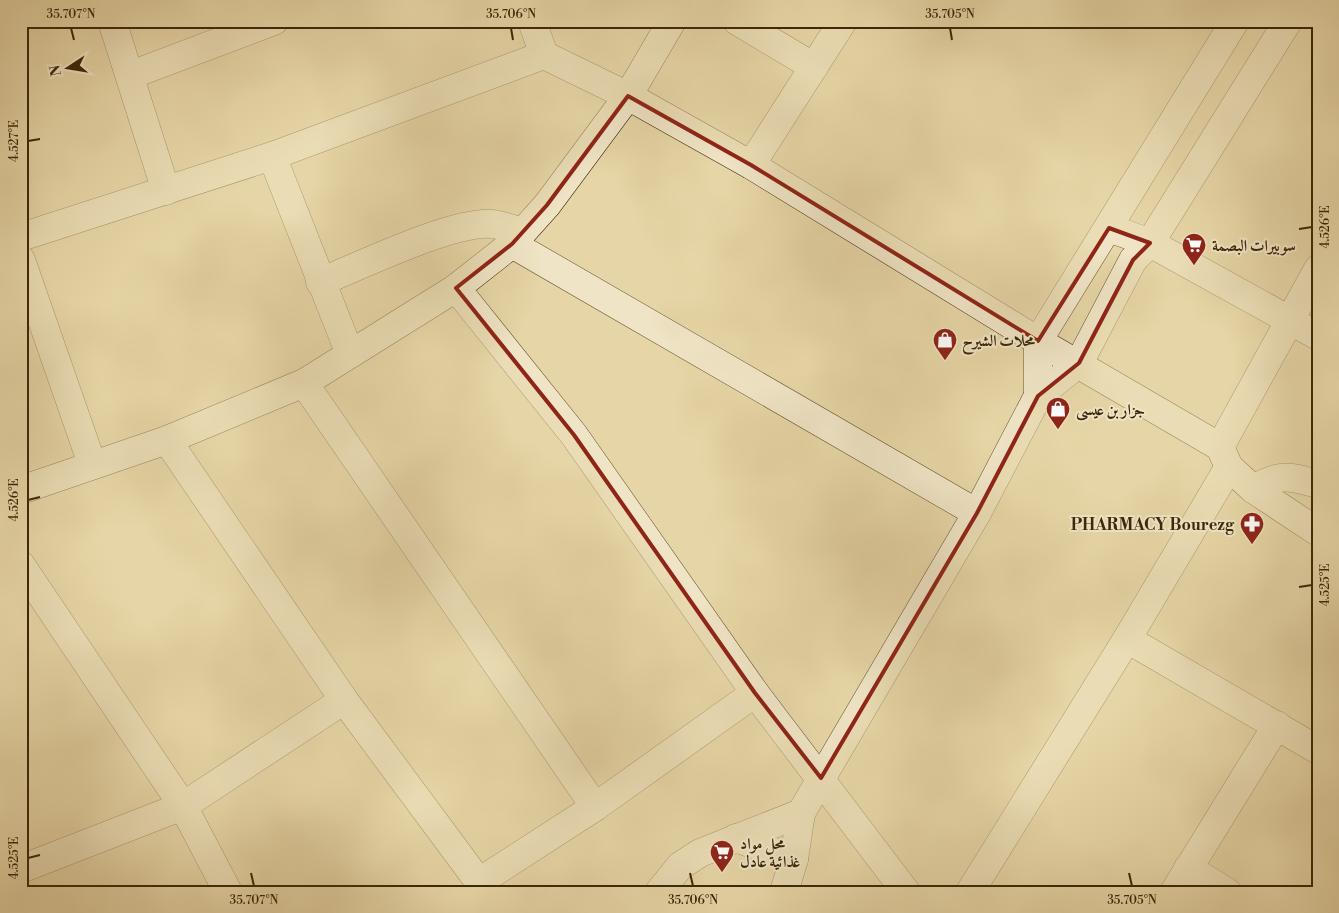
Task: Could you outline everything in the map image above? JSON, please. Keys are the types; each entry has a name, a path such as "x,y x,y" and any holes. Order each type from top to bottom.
{"street":[{"path":"112,21 131,75 166,192"},
{"path":"131,75 274,21"},
{"path":"532,21 544,54 628,96 752,165 1038,341 1079,363 1225,457 1253,489 1318,532"},
{"path":"21,490 92,464 167,440 304,383 456,288 517,238 547,205 628,96 672,21"},
{"path":"737,21 814,67"},
{"path":"752,165 843,21"},
{"path":"1038,396 1038,341 1235,21"},
{"path":"784,892 794,859 801,813 977,513 1038,396 1079,363 1133,260 1150,243 1288,21"},
{"path":"21,237 166,192 272,156 544,54"},
{"path":"272,156 320,282 350,354"},
{"path":"320,282 404,247 469,226 491,224 977,513"},
{"path":"1109,228 1150,243 1318,336"},
{"path":"21,260 92,464"},
{"path":"970,892 1127,639 1225,457 1289,320 1318,269"},
{"path":"456,288 574,435 755,693 906,892"},
{"path":"304,383 596,807"},
{"path":"167,440 344,700 480,887 755,693"},
{"path":"1253,489 1271,479 1288,476 1318,484"},
{"path":"21,565 183,806 228,892"},
{"path":"1127,639 1318,750"},
{"path":"21,869 183,806 344,700"},
{"path":"1174,892 1277,725"},
{"path":"659,892 680,866 700,853 801,813"},
{"path":"736,838 794,859"},
{"path":"1188,868 1227,892"}],"highlighted area":[{"path":"628,96 751,165 1038,341 1109,228 1150,243 1133,260 1079,363 1038,396 977,513 821,778 755,693 574,435 456,288 512,244 547,205"}],"place":[{"name":"سوبيرات البصمة","path":"1194,266"},
{"name":"محلات الشيرح","path":"945,361"},
{"name":"جزار بن عيسى","path":"1058,430"},
{"name":"PHARMACY Bourezg","path":"1252,545"},
{"name":"محل مواد غذائية عادل","path":"722,873"}]}
